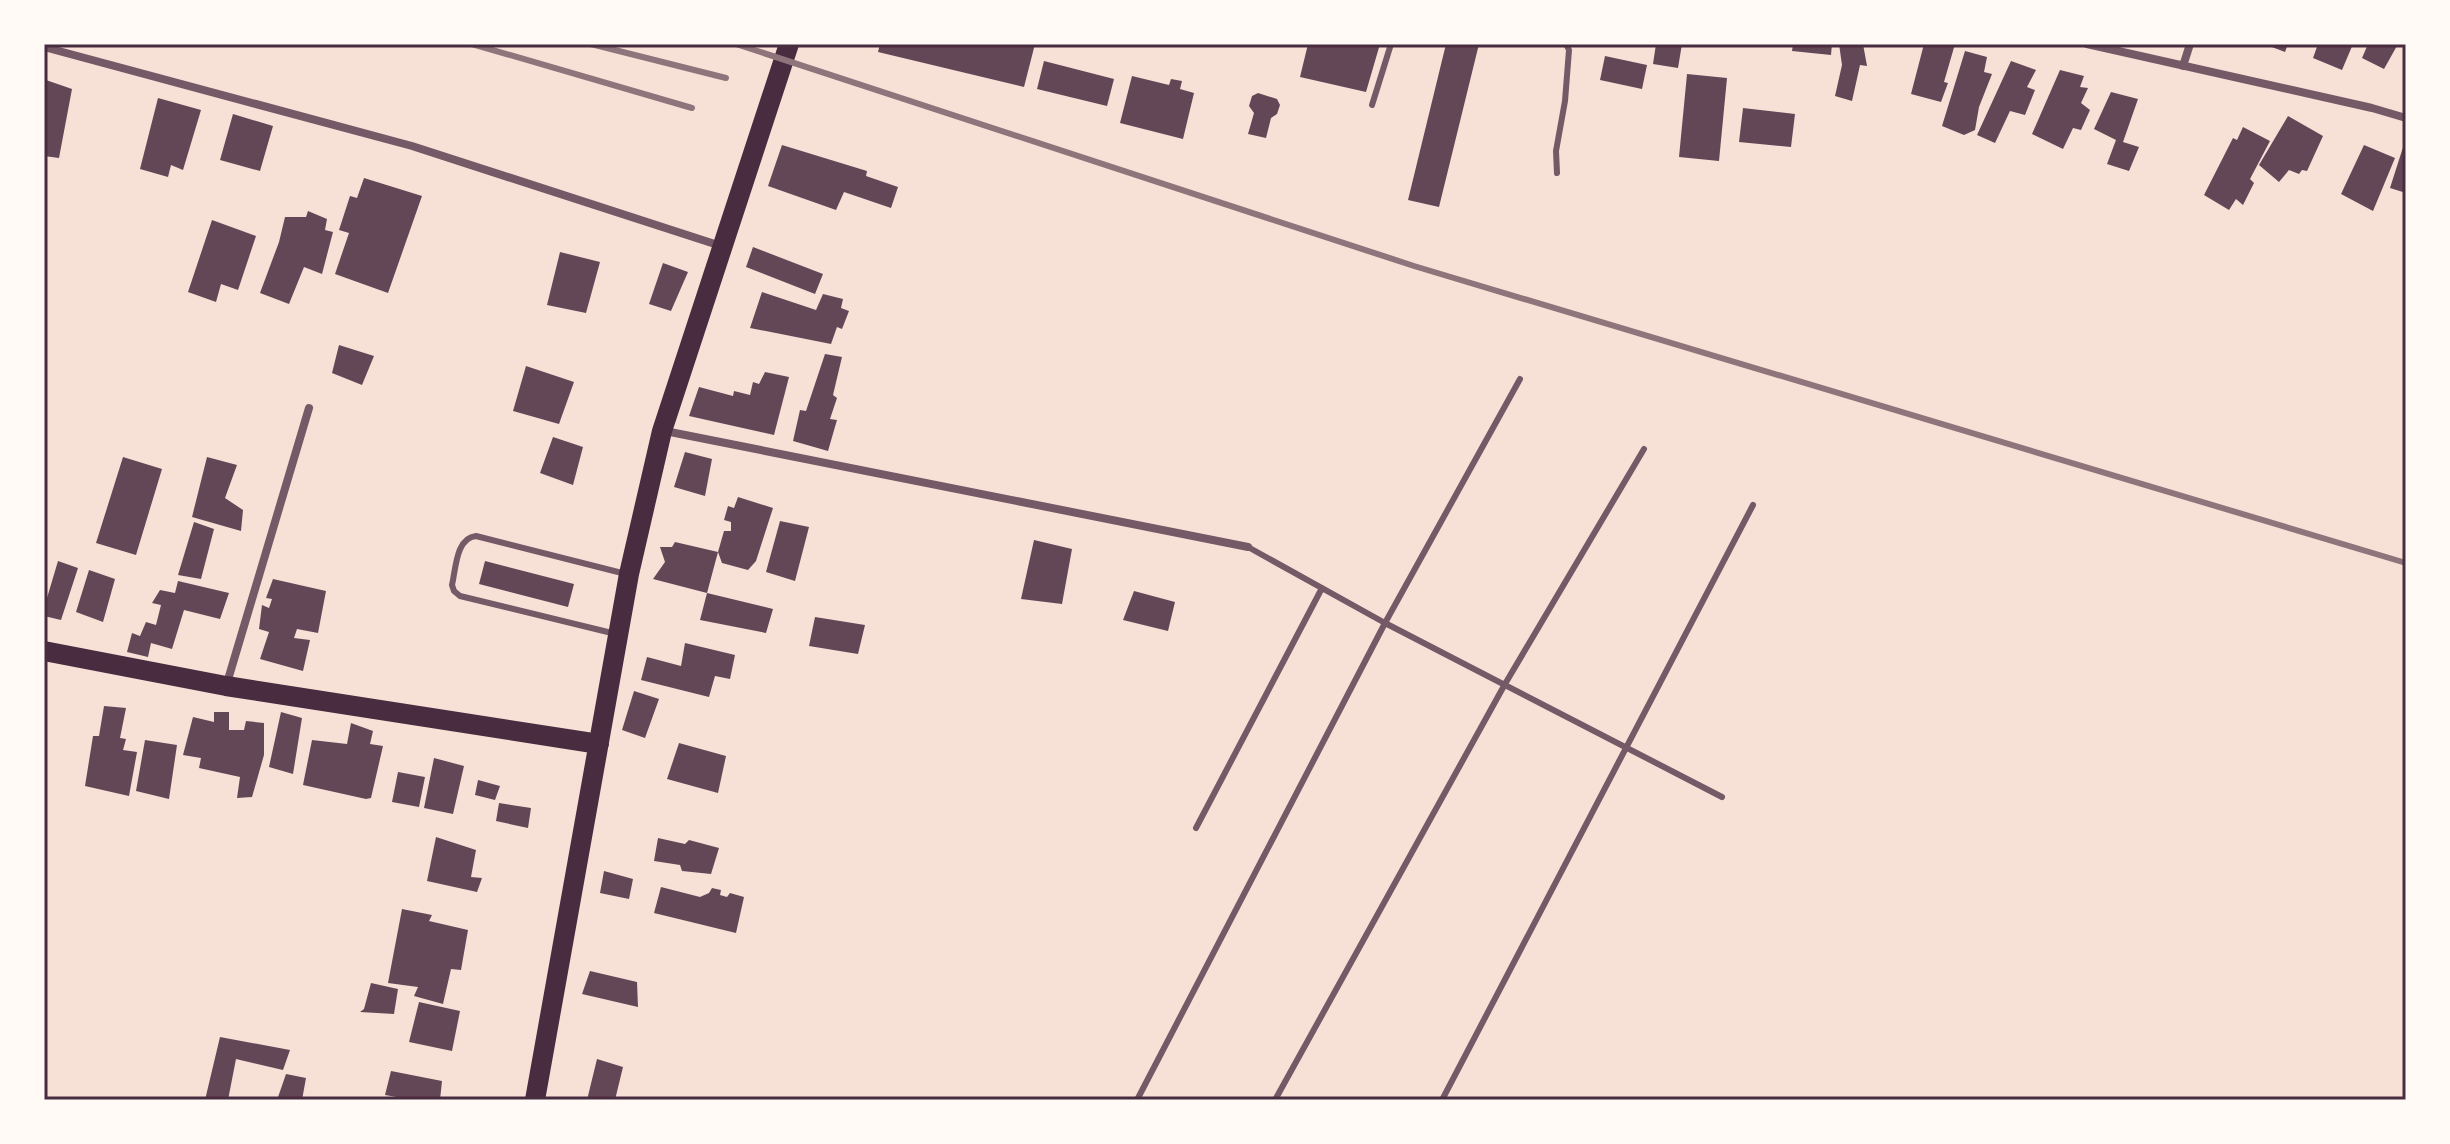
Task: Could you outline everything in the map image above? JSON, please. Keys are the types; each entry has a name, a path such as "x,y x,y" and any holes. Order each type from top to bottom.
{"main road":[{"path":"535,1100 629,574 662,431 789,44"},
{"path":"44,651 226,686 599,744"}],"street":[{"path":"2087,44 2406,118"},
{"path":"2183,66 2190,44"},
{"path":"44,47 412,146 721,246"},
{"path":"226,686 309,408"},
{"path":"662,431 1248,547"}],"lane":[{"path":"1372,105 1391,44"},
{"path":"1557,173 1556,151 1569,50 1566,44"},
{"path":"1137,1100 1385,623 1520,379"},
{"path":"1275,1100 1505,684 1644,449"},
{"path":"1442,1100 1753,505"},
{"path":"618,634 460,596 452,585 462,542 476,536 629,574"},
{"path":"1248,547 1385,623 1722,797"},
{"path":"1196,828 1322,588"}],"building":[{"path":"880,44 1035,44 1024,87 878,52"},
{"path":"1308,44 1380,44 1366,92 1300,77"},
{"path":"1446,44 1479,44 1439,207 1408,200"},
{"path":"1656,44 1682,44 1678,68 1653,64"},
{"path":"1793,44 1832,44 1831,55 1792,51"},
{"path":"1839,44 1863,44 1867,66 1860,65 1852,101 1835,96 1842,65"},
{"path":"1924,44 1955,44 1941,102 1911,94"},
{"path":"2264,44 2288,44 2285,52"},
{"path":"2318,44 2353,44 2342,70 2313,58"},
{"path":"2368,44 2398,44 2384,69 2362,58"},
{"path":"1965,51 1987,57 1984,72 1992,74 1979,107 1975,130 1964,135 1942,126"},
{"path":"1605,56 1647,65 1642,89 1600,80"},
{"path":"1044,61 1114,79 1107,106 1037,89"},
{"path":"2011,61 2036,70 2027,87 2035,90 2025,115 2010,111 1995,143 1977,135"},
{"path":"2060,70 2084,76 2080,87 2088,88 2081,103 2090,110 2081,130 2073,128 2063,149 2032,134"},
{"path":"1687,74 1727,78 1719,161 1679,157"},
{"path":"1132,76 1169,85 1171,79 1182,81 1180,89 1194,93 1183,139 1120,123"},
{"path":"46,80 72,89 59,158 44,156"},
{"path":"2111,92 2138,99 2123,142 2139,147 2129,171 2107,164 2116,140 2094,129"},
{"path":"1258,93 1277,99 1280,105 1277,114 1271,118 1266,138 1248,134 1254,113 1249,106 1252,96"},
{"path":"158,98 201,110 183,170 171,165 168,177 140,169"},
{"path":"1743,108 1795,114 1791,147 1739,142"},
{"path":"233,114 273,126 260,171 220,160"},
{"path":"2288,116 2323,136 2307,171 2302,170 2299,174 2289,170 2279,182 2259,165"},
{"path":"2243,127 2270,141 2250,179 2254,183 2243,205 2236,199 2229,210 2204,195 2233,138 2237,140"},
{"path":"2406,141 2406,193 2390,188"},
{"path":"782,145 867,171 866,176 898,187 891,208 844,192 836,210 768,186"},
{"path":"2364,145 2395,158 2373,211 2341,194"},
{"path":"364,178 422,196 388,293 335,274 349,233 339,230 350,196 357,198"},
{"path":"308,211 327,219 325,230 333,232 322,274 304,267 289,304 260,293 285,217 306,217"},
{"path":"212,220 256,236 238,290 221,284 216,302 188,292"},
{"path":"753,247 823,274 815,294 746,267"},
{"path":"560,252 600,262 586,313 547,305"},
{"path":"663,263 688,272 671,311 649,304"},
{"path":"762,292 816,310 823,294 843,299 841,308 849,311 842,329 837,327 831,344 750,328"},
{"path":"339,345 374,356 362,385 332,373"},
{"path":"825,354 842,357 833,395 837,398 830,419 837,420 828,451 793,441 800,410 806,411"},
{"path":"526,366 574,382 559,424 513,411"},
{"path":"765,372 789,377 774,435 689,416 699,387 733,396 734,391 750,395 753,382 759,384"},
{"path":"553,437 583,447 573,485 540,473"},
{"path":"685,452 712,459 705,496 674,487"},
{"path":"123,457 162,469 136,555 96,543"},
{"path":"207,457 237,465 225,498 243,510 241,531 192,517"},
{"path":"738,497 773,508 756,561 748,570 722,563 718,552 724,531 731,531 731,522 724,520 728,506 734,508"},
{"path":"780,521 809,527 795,581 766,572"},
{"path":"194,522 214,529 201,579 178,575"},
{"path":"1034,540 1072,549 1062,604 1021,599"},
{"path":"675,542 718,552 707,593 653,579 665,562 660,547 672,547"},
{"path":"58,561 78,568 61,620 44,616"},
{"path":"485,561 574,584 568,607 479,584"},
{"path":"89,570 115,579 103,622 76,612"},
{"path":"273,579 326,591 318,633 297,629 294,638 310,640 303,671 260,659 269,632 259,629 262,605 269,608 272,599 266,598"},
{"path":"178,581 229,593 220,619 184,610 172,649 151,643 148,657 127,652 132,633 140,636 146,622 156,625 161,605 152,603 160,590 175,593"},
{"path":"1134,591 1175,602 1168,631 1123,620"},
{"path":"707,593 773,609 766,633 700,620"},
{"path":"815,617 865,625 858,654 809,646"},
{"path":"685,643 735,655 730,679 715,676 709,697 641,680 647,657 681,666"},
{"path":"634,691 659,699 645,738 622,730"},
{"path":"104,706 126,708 120,738 126,739 123,750 137,752 129,796 85,786 93,736 99,736"},
{"path":"214,712 229,712 229,730 244,730 246,721 264,723 264,755 252,797 237,798 240,777 199,768 201,758 183,755 193,717 214,722"},
{"path":"281,712 302,718 293,774 269,767"},
{"path":"351,723 373,731 370,744 383,746 371,798 303,785 312,740 347,744"},
{"path":"145,740 177,745 169,799 136,791"},
{"path":"679,743 726,756 718,793 667,779"},
{"path":"434,758 464,766 453,814 424,808"},
{"path":"398,772 425,777 419,807 392,802"},
{"path":"478,780 500,786 495,800 475,795"},
{"path":"499,803 531,808 528,828 496,821"},
{"path":"436,837 476,850 471,877 482,878 477,892 427,881"},
{"path":"658,838 685,844 689,840 719,848 711,874 682,871 680,865 654,861"},
{"path":"604,871 633,879 629,899 600,893"},
{"path":"661,887 700,897 712,888 721,890 720,895 727,897 730,893 744,897 736,933 654,913"},
{"path":"402,909 432,915 429,921 468,930 461,970 451,969 443,1004 414,996 418,987 388,983"},
{"path":"590,971 637,982 638,1007 582,994"},
{"path":"371,983 398,989 394,1014 360,1012 364,1009"},
{"path":"419,1002 460,1011 452,1051 409,1042"},
{"path":"220,1037 290,1050 283,1070 236,1059 228,1100 205,1100"},
{"path":"597,1059 623,1067 615,1100 587,1100"},
{"path":"391,1071 442,1081 440,1100 402,1100 385,1095"},
{"path":"286,1074 306,1078 302,1100 277,1100"}],"railway":[{"path":"472,44 692,108"},
{"path":"591,44 726,78"},
{"path":"736,44 1414,266 2406,563"}]}
